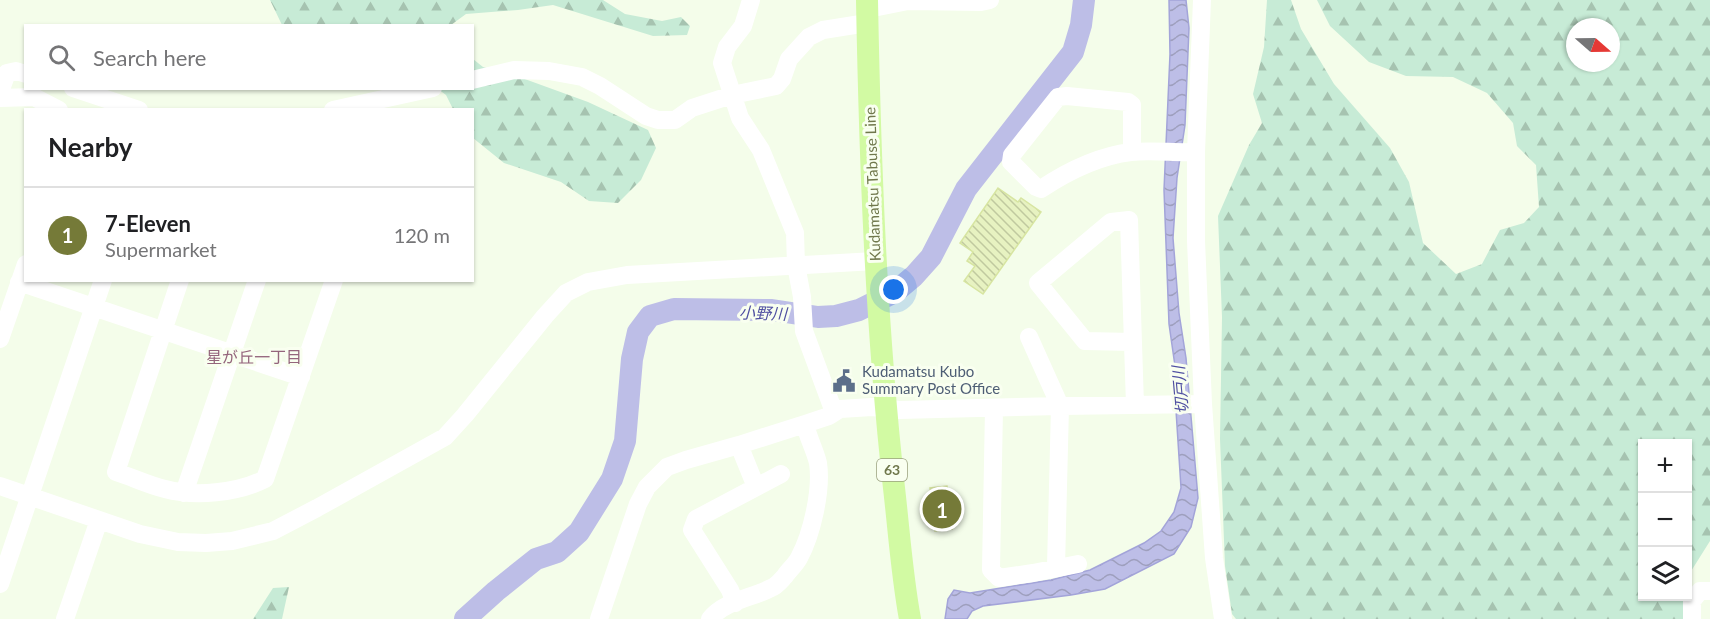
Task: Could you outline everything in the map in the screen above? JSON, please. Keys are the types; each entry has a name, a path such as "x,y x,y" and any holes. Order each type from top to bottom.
{"main road":[{"name":"Kudamatsu Tabuse Line","path":"867,11 875,261 885,409 910,619"}],"street":[{"path":"751,0 743,26 727,47 722,63 740,118 761,150 795,232 796,265 802,297 804,331 834,411"},
{"path":"474,80 514,70 549,71 582,77 646,116 658,120 675,120 692,108 732,95 776,86 782,79 789,59 809,37 867,11 908,1 981,2 990,0"},
{"path":"1202,0 1190,152 1196,241 1199,405 1223,619"},
{"path":"0,92 7,73 16,71 24,73"},
{"path":"79,90 133,108"},
{"path":"342,108 424,90"},
{"path":"1132,152 1132,105 1128,102 1066,96 1058,97 1012,155 1011,162 1036,187 1041,189 1059,177 1102,158 1132,152 1190,152"},
{"path":"0,98 34,97 55,108"},
{"path":"1133,342 1085,341 1038,283 1111,222 1130,220 1135,405"},
{"path":"0,486 140,534 178,542 232,541 273,531 445,437 545,316 566,294 588,282 627,275 875,261"},
{"path":"0,339 24,269"},
{"path":"19,282 300,377"},
{"path":"0,584 102,282"},
{"path":"179,282 116,472 164,489 184,493 223,492 251,486 265,479 333,282"},
{"path":"184,493 256,282"},
{"path":"1029,338 1060,406 1056,567"},
{"path":"599,619 638,504 647,487 667,467 686,460 805,424 840,410 872,407 885,409 1199,405"},
{"path":"994,408 991,570 999,578 1078,564"},
{"path":"710,619 715,612 774,587 799,558 817,502 818,466 805,424"},
{"path":"739,445 756,487"},
{"path":"735,603 730,590 692,530 696,519 781,474"},
{"path":"65,619 99,520"},
{"path":"1692,619 1692,601 1700,591 1710,591"}],"green space":[{"path":"270,0 603,0 625,14 662,21 681,17 690,26 687,35 653,36 553,5 466,14 452,24 282,24"},
{"path":"1267,0 1291,0 1301,29 1334,84 1390,148 1409,182 1423,243 1456,274 1482,264 1500,230 1524,223 1539,207 1536,165 1517,146 1513,123 1487,93 1453,77 1406,76 1369,62 1330,26 1317,0 1710,0 1710,541 1692,570 1692,439 1638,439 1638,601 1684,601 1686,619 1236,619 1232,614 1225,566 1220,439 1222,317 1218,216 1249,145 1262,123 1253,94 1264,47"},
{"path":"474,60 483,67 522,78 588,102 648,130 656,148 641,180 618,203 589,201 561,182 504,163 474,139 474,108 452,108 446,95 439,90 474,90"},
{"path":"289,587 282,619 253,619 273,588"}],"water":[{"name":"切戸川","path":"1169,0 1186,0 1189,28 1185,125 1177,178 1173,238 1198,498 1191,527 1174,554 1105,589 983,606 972,611 967,619 945,619 948,599 954,590 970,593 1051,580 1090,570 1144,543 1161,531 1174,512 1181,488 1175,366 1169,324 1164,190 1170,54"}],"building":[{"path":"998,188 1018,202 1021,198 1041,212 983,294 964,281 975,266 967,261 973,252 960,243"},
{"path":"947,486 952,529 935,531 930,488"}],"waterway":[{"name":"小野川","path":"465,619 536,559 557,552 579,532 612,479 625,441 632,359 638,332 650,316 674,309 772,310 818,317 836,316 859,310 895,292 931,257 966,189 1073,52 1081,25 1084,0"}],"place":[{"name":"Kudamatsu Kubo Summary Post Office","path":"844,381"},
{"name":"7-Eleven","path":"942,509"}],"district":[{"name":"星が丘一丁目","path":"254,357"}]}
